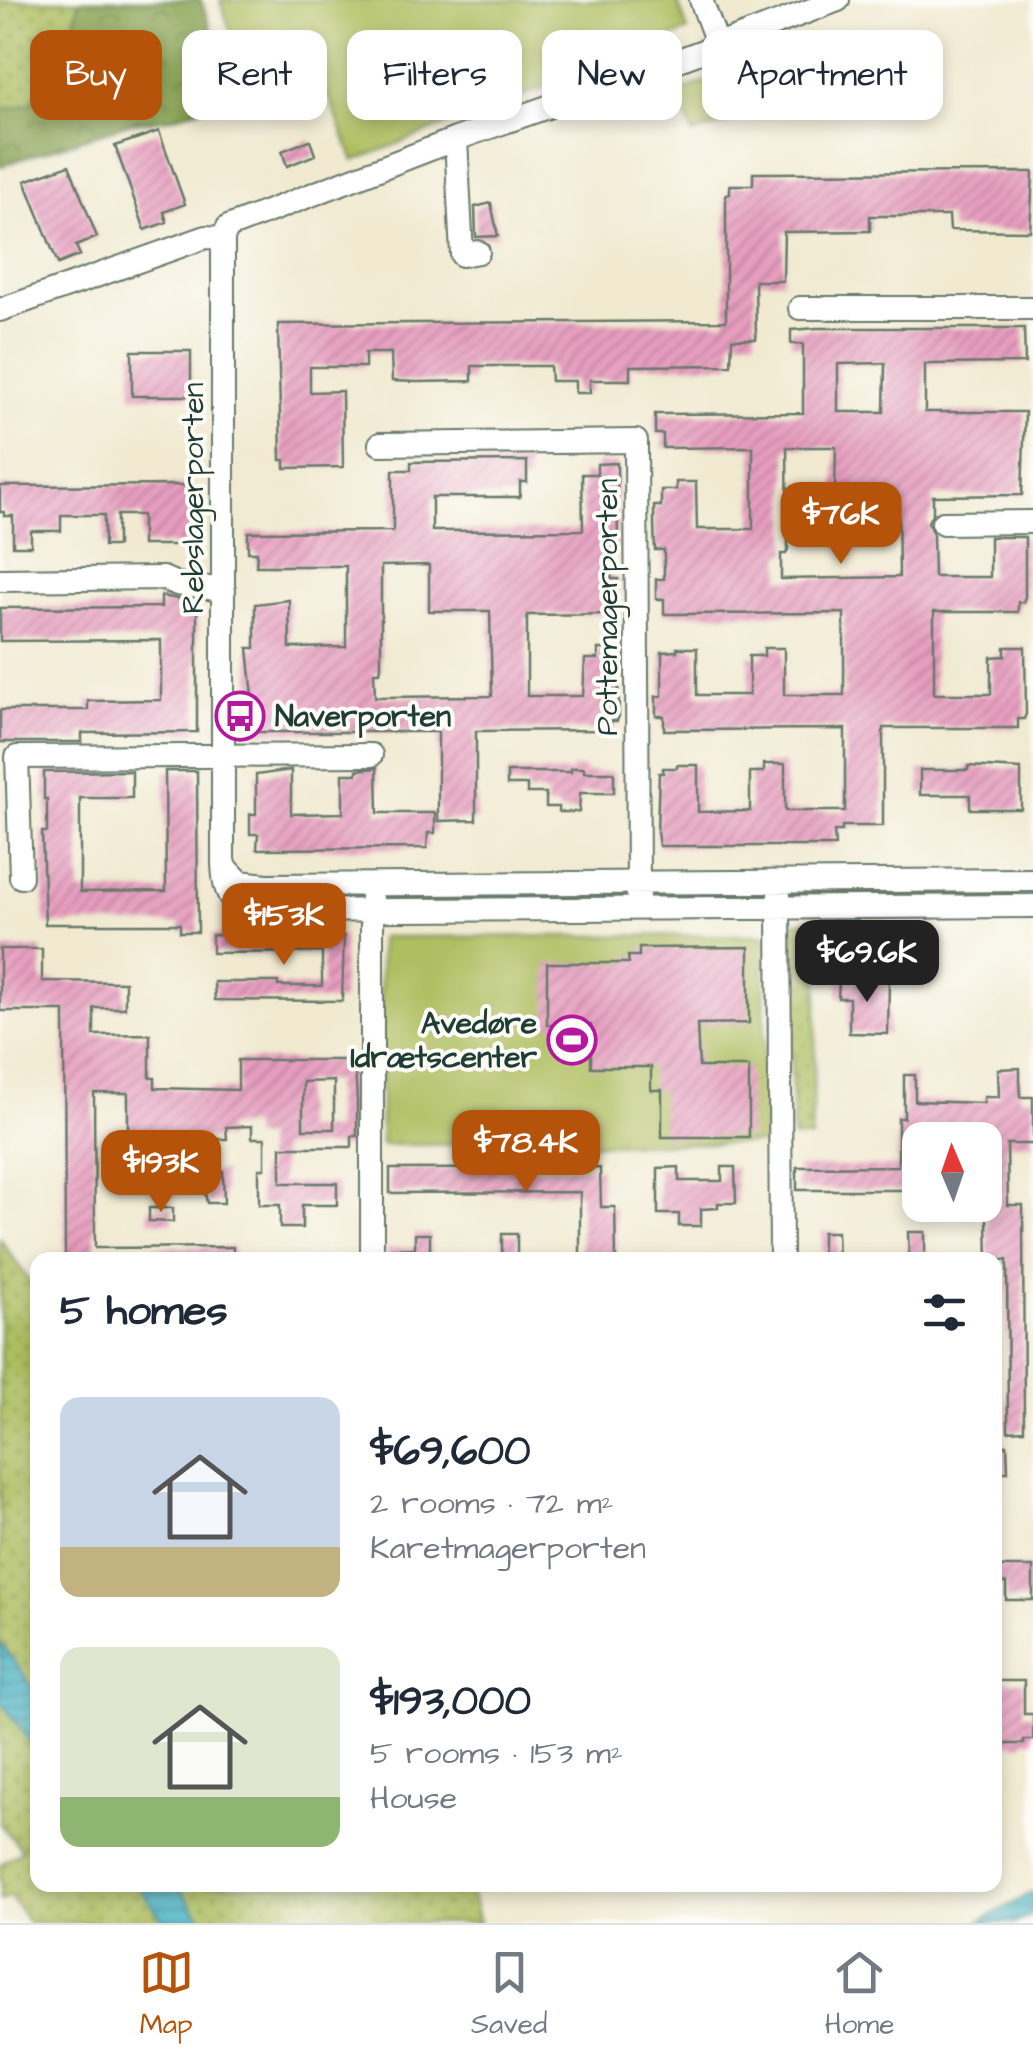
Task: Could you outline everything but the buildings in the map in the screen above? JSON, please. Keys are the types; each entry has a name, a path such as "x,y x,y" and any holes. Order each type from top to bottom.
{"street":[{"path":"701,0 711,30"},
{"path":"753,30 838,0"},
{"path":"0,310 206,237 223,238 228,227 456,139 639,76 702,49"},
{"path":"456,139 462,255 478,252"},
{"name":"Rebslagerporten","path":"223,238 223,864"},
{"path":"800,308 1033,308"},
{"name":"Pottemagerporten","path":"380,444 636,441 638,908"},
{"path":"943,523 1033,522"},
{"path":"0,580 163,578 177,584 224,590"},
{"path":"21,877 16,757 371,755"},
{"path":"223,864 246,884 1033,880"},
{"path":"223,864 226,890 233,902 245,908 1033,906"},
{"path":"779,883 782,1252"},
{"path":"372,884 372,1252"}],"green space":[{"path":"0,0 79,0 71,29 30,30 30,104 0,111"},
{"path":"79,0 201,0 211,30 182,30 182,114 162,119 162,30 65,30 71,29"},
{"path":"220,0 677,0 688,31 542,30 542,88 522,96 522,30 347,30 347,120 459,120 354,161 327,95 327,30 230,30"},
{"path":"702,83 702,120 735,120 693,135 682,105 682,90"},
{"path":"30,104 30,120 154,120 130,123 0,166 0,111"},
{"path":"884,920 883,942 820,947 811,1138 793,1138 788,933 794,923 806,921"},
{"name":"Avedøre Idrætscenter","path":"764,935 765,1143 381,1145 380,937"},
{"path":"0,1239 30,1282 30,1892 471,1892 479,1923 29,1923 10,1896 0,1901 0,1865 22,1850 0,1824"}],"water":[{"path":"0,1642 30,1683 30,1742 0,1701"},
{"path":"142,1892 182,1892 205,1923 165,1923"},
{"path":"1033,1892 1033,1914 1016,1923 977,1923"}],"place":[{"name":"Naverporten","path":"240,716"},
{"name":"Avedøre Idrætscenter","path":"572,1040"}]}
